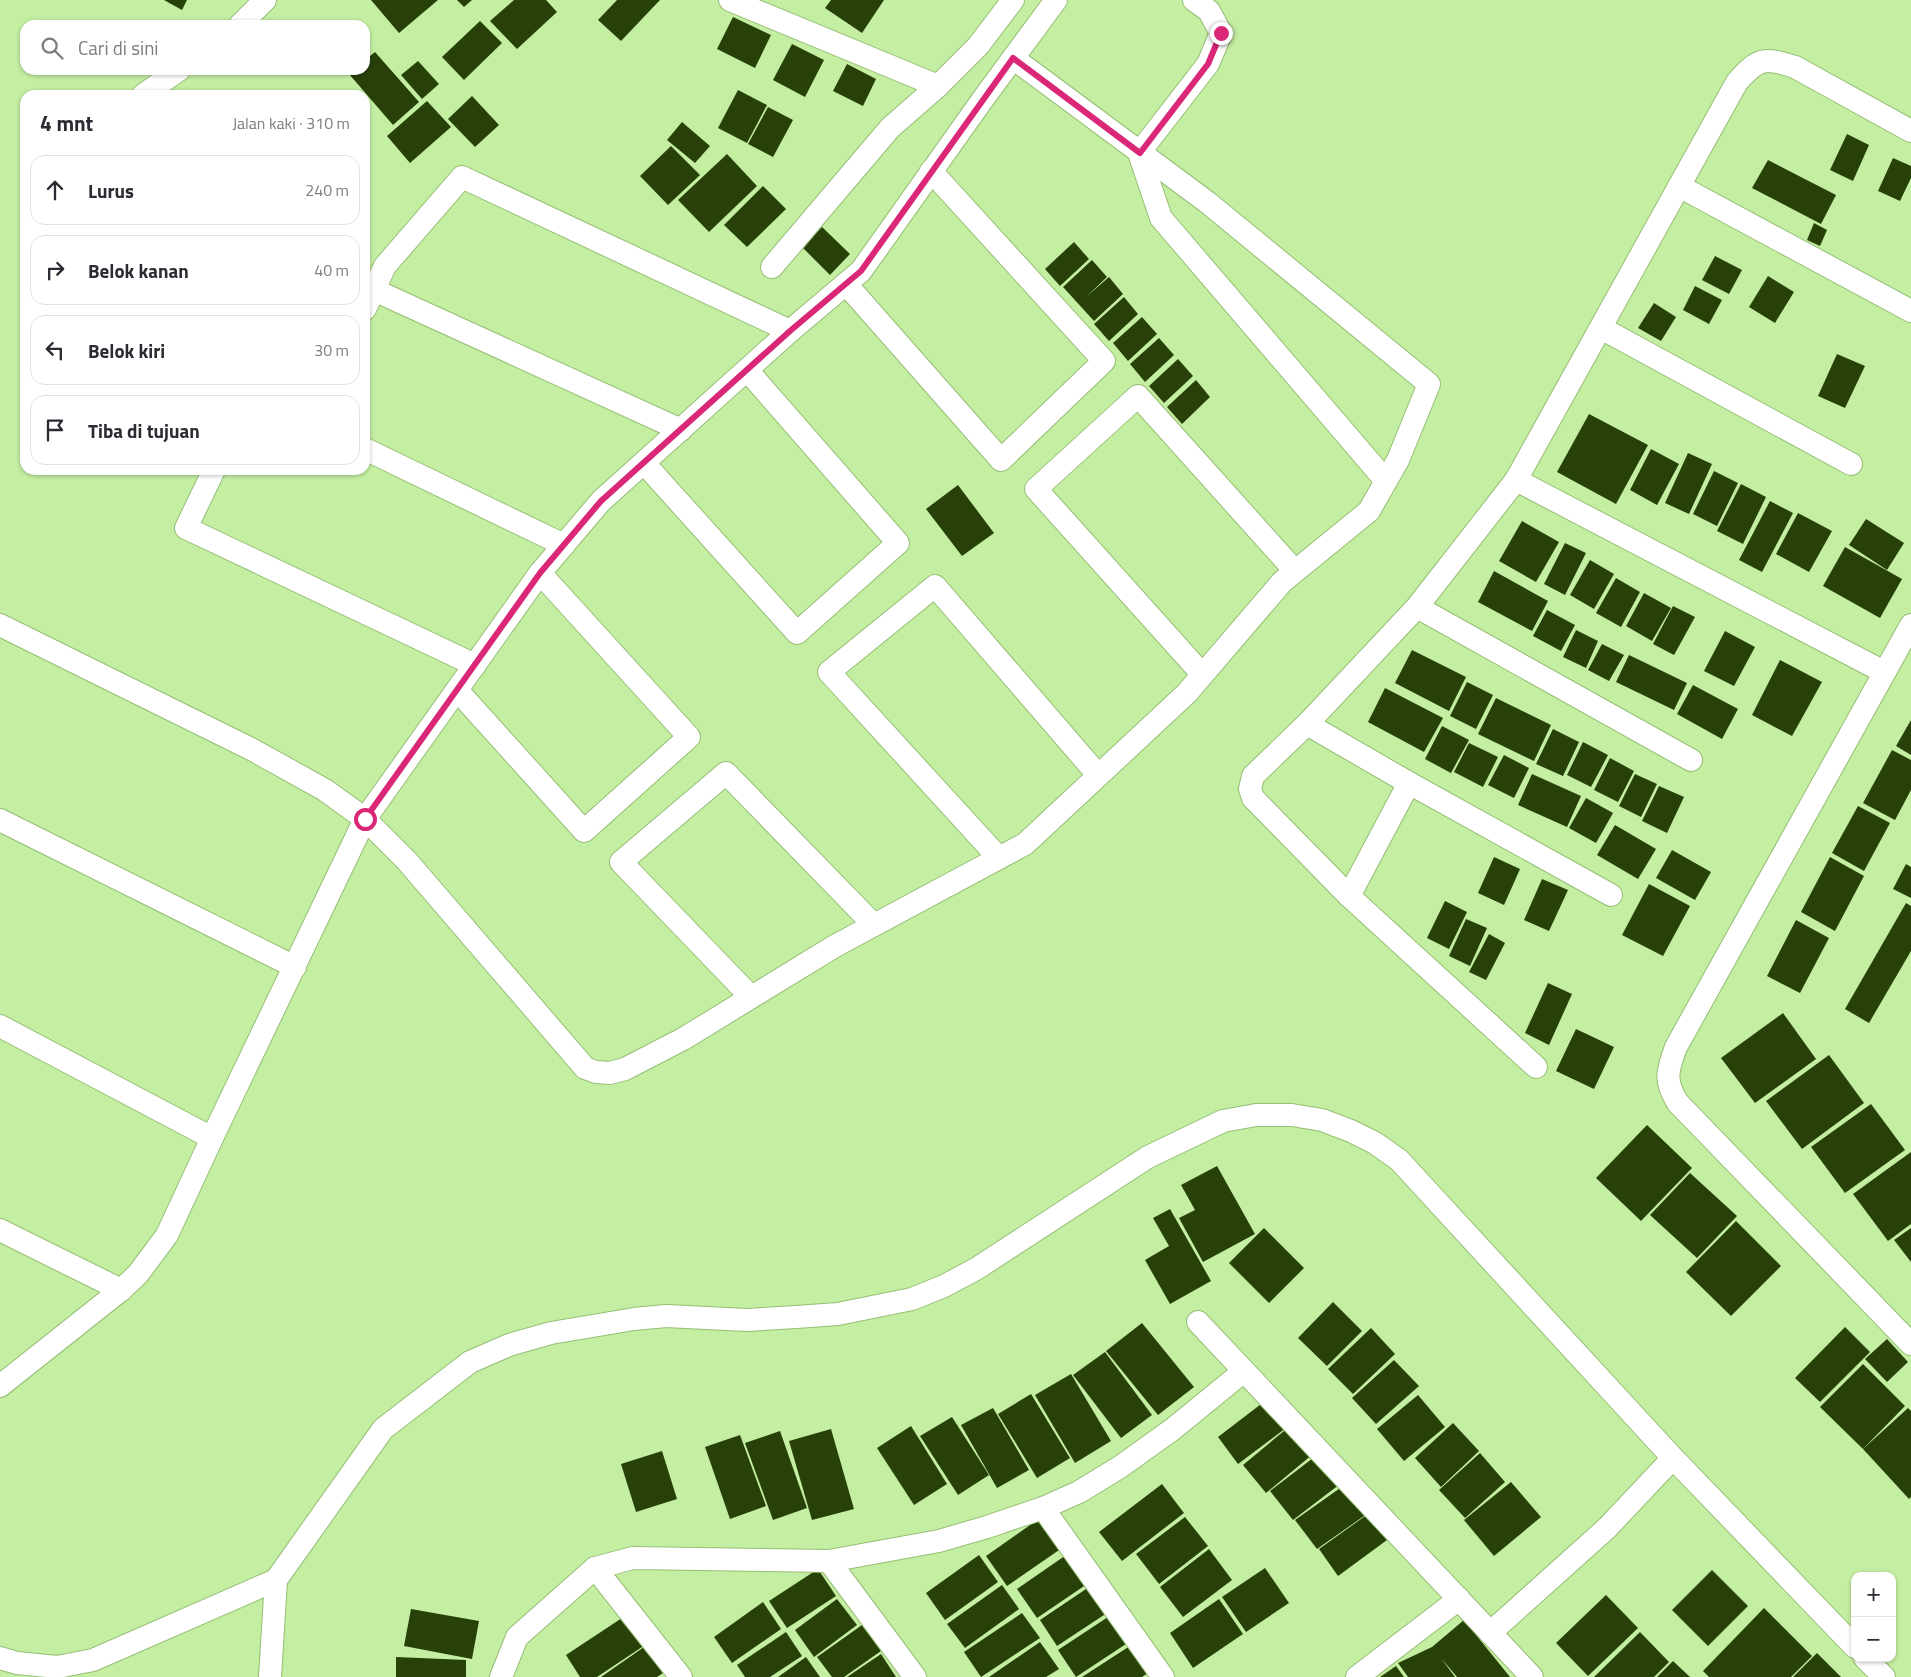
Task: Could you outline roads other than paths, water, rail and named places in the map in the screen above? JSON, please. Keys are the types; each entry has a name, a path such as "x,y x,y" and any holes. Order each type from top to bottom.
{"street":[{"path":"245,20 265,0"},
{"path":"730,0 938,86"},
{"path":"772,267 890,128 938,86 978,46 1013,0"},
{"path":"0,1386 121,1290 138,1274 167,1235 365,819 540,573 601,501 790,331 861,271 1056,0"},
{"path":"1140,153 1208,64 1221,33 1209,12 1194,0"},
{"path":"0,625 253,750 325,790 365,819 407,861 586,1068 596,1072 624,1069 683,1039 835,946 1025,844 1187,693 1282,582 1369,511 1398,460 1429,384 1207,202 1013,58"},
{"path":"1536,1067 1349,896 1253,798 1250,789 1253,776 1307,724 1417,607 1516,480 1737,82 1752,65 1764,60 1777,61 1794,67 1911,131"},
{"path":"150,90 172,75"},
{"path":"1140,153 1161,218 1386,481"},
{"path":"846,284 1001,460 1104,361 932,171"},
{"path":"370,292 385,266 462,177 790,331"},
{"path":"1679,186 1911,311"},
{"path":"370,297 681,430"},
{"path":"1601,328 1851,464"},
{"path":"644,463 797,633 898,543 747,370"},
{"path":"1202,674 1036,489 1138,396 1295,571"},
{"path":"370,452 564,545"},
{"path":"212,475 186,528 475,666"},
{"path":"1516,480 1884,672"},
{"path":"457,690 584,831 689,737 540,573"},
{"path":"999,858 830,672 935,586 1098,776"},
{"path":"1417,607 1691,760"},
{"path":"1911,625 1676,1047 1669,1065 1668,1078 1671,1091 1678,1103 1911,1344"},
{"path":"1307,724 1611,895"},
{"path":"751,997 621,862 726,773 874,925"},
{"path":"1349,896 1409,783"},
{"path":"0,820 295,966"},
{"path":"0,1026 212,1138"},
{"path":"0,1658 17,1663 57,1667 93,1660 276,1580 383,1429 470,1362 509,1345 551,1333 634,1319 666,1316 747,1320 838,1314 912,1298 944,1286 976,1268 1148,1157 1224,1121 1256,1115 1292,1115 1322,1120 1376,1143 1399,1160 1673,1458 1851,1643"},
{"path":"0,1230 121,1290"},
{"path":"1198,1322 1532,1677"},
{"path":"501,1677 517,1637 595,1568 633,1558 829,1560 939,1541 1043,1508 1079,1492 1120,1467 1173,1429 1244,1371"},
{"path":"1490,1633 1608,1528 1673,1458"},
{"path":"1043,1508 1164,1677"},
{"path":"829,1560 916,1677"},
{"path":"595,1568 681,1677"},
{"path":"270,1677 276,1580"},
{"path":"1357,1677 1458,1599"},
{"path":"1870,1662 1884,1677"}]}
